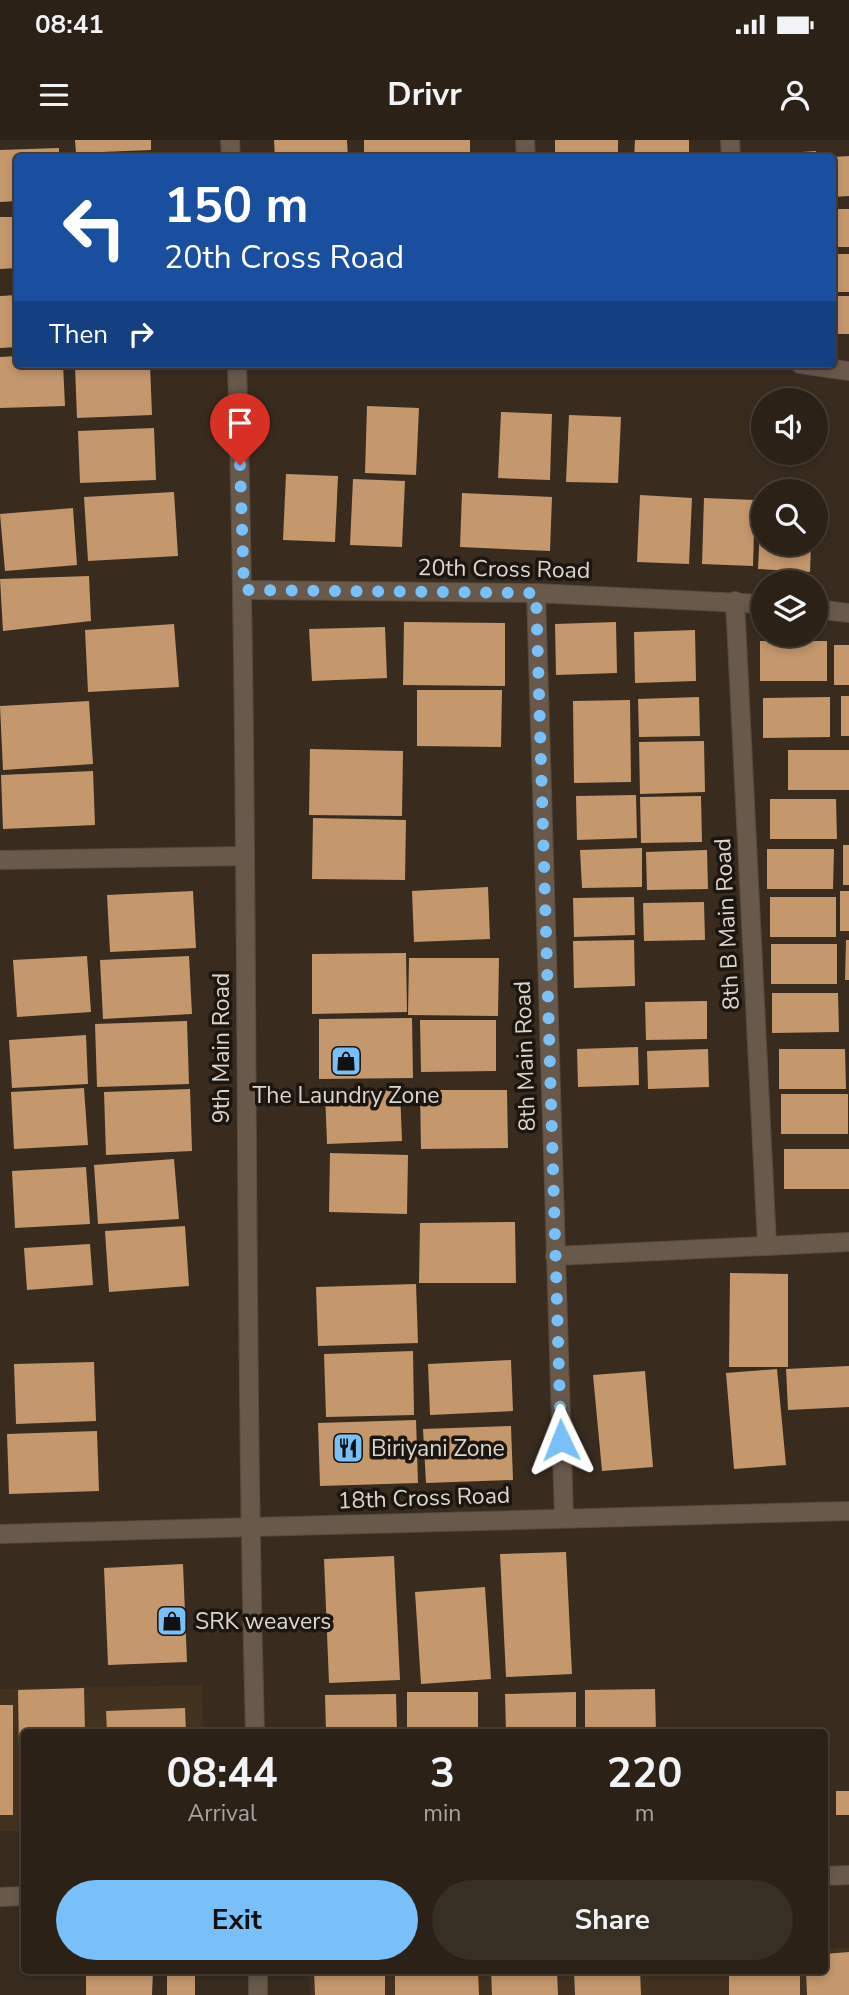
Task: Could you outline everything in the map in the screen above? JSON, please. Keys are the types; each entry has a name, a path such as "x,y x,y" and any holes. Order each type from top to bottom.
{"street":[{"name":"9th Main Road","path":"237,368 244,590 249,1528 254,1729"},
{"path":"828,368 849,371"},
{"name":"20th Cross Road","path":"244,590 536,593 751,603"},
{"name":"8th Main Road","path":"536,593 564,1519"},
{"name":"8th B Main Road","path":"735,601 767,1245"},
{"path":"828,611 849,613"},
{"path":"0,860 244,856"},
{"path":"555,1256 849,1242"},
{"name":"18th Cross Road","path":"0,1534 849,1511"},
{"path":"828,1875 849,1875"},
{"path":"0,1897 21,1896"},
{"path":"258,1974 258,1995"}],"shaded area":[{"path":"202,1685 203,1729 21,1729 21,1831 0,1831 0,1689"},
{"path":"828,1948 849,1948 849,1995 310,1995 309,1974 828,1974"}],"building":[{"path":"75,140 151,140 151,150 76,153"},
{"path":"274,140 347,140 348,154 275,154"},
{"path":"364,140 470,140 470,154 364,154"},
{"path":"555,140 618,140 618,154 555,154"},
{"path":"635,140 689,140 689,154 634,154"},
{"path":"59,148 59,154 14,154 14,201 0,202 0,150"},
{"path":"816,151 816,154 772,154"},
{"path":"849,156 849,196 836,197 836,157"},
{"path":"837,209 849,209 849,247 837,247"},
{"path":"0,217 14,217 14,268 0,269"},
{"path":"836,254 849,254 849,292 836,292"},
{"path":"14,295 14,347 0,348 0,296"},
{"path":"836,296 849,296 849,334 836,334"},
{"path":"14,356 14,368 63,368 65,406 0,408 0,357"},
{"path":"75,368 150,368 152,415 77,418"},
{"path":"367,406 419,408 416,475 365,473"},
{"path":"501,412 552,414 550,480 498,478"},
{"path":"569,415 621,417 618,483 566,482"},
{"path":"154,428 156,480 80,483 78,431"},
{"path":"286,474 338,476 335,542 283,540"},
{"path":"353,479 405,481 402,547 350,545"},
{"path":"174,492 178,556 88,561 84,497"},
{"path":"462,493 552,497 550,551 460,547"},
{"path":"640,495 692,498 689,564 637,562"},
{"path":"704,498 751,500 753,566 702,564"},
{"path":"73,508 77,565 5,571 0,514"},
{"path":"759,556 811,556 810,570 758,569"},
{"path":"89,576 91,621 3,631 0,579"},
{"path":"404,622 505,623 505,686 403,685"},
{"path":"616,622 617,673 556,675 555,624"},
{"path":"174,624 179,687 88,692 85,630"},
{"path":"385,627 387,678 312,681 309,629"},
{"path":"695,630 696,681 635,683 634,632"},
{"path":"834,645 849,645 849,685 834,685"},
{"path":"760,647 827,647 827,681 760,681"},
{"path":"417,690 502,690 501,747 417,746"},
{"path":"841,696 849,696 849,736 841,736"},
{"path":"699,697 700,736 639,737 638,699"},
{"path":"830,697 830,737 763,738 763,698"},
{"path":"630,700 631,782 574,783 573,701"},
{"path":"89,701 93,764 3,770 0,706"},
{"path":"704,741 705,792 640,794 639,742"},
{"path":"310,749 403,751 402,816 309,815"},
{"path":"788,750 849,750 849,790 788,790"},
{"path":"93,771 95,825 3,829 1,775"},
{"path":"636,795 637,838 577,840 576,796"},
{"path":"701,796 702,842 641,843 640,797"},
{"path":"770,799 836,799 837,839 770,839"},
{"path":"313,818 406,820 405,880 312,879"},
{"path":"843,845 849,845 849,885 843,885"},
{"path":"642,848 642,887 582,888 580,850"},
{"path":"767,849 834,849 833,889 767,889"},
{"path":"707,850 708,889 647,890 646,852"},
{"path":"488,887 490,939 414,942 412,891"},
{"path":"193,891 196,948 110,952 107,895"},
{"path":"840,891 849,891 849,931 840,931"},
{"path":"634,897 635,935 574,937 573,898"},
{"path":"770,897 836,897 836,937 770,937"},
{"path":"704,902 705,940 644,941 643,903"},
{"path":"634,940 635,986 574,988 573,941"},
{"path":"846,940 849,940 849,980 845,980"},
{"path":"771,944 837,944 837,984 771,984"},
{"path":"406,953 407,1012 312,1014 312,954"},
{"path":"87,956 91,1012 17,1017 13,960"},
{"path":"189,956 192,1014 103,1019 100,960"},
{"path":"409,958 499,958 498,1016 408,1015"},
{"path":"772,993 838,993 839,1032 772,1033"},
{"path":"707,1001 707,1039 646,1040 645,1002"},
{"path":"412,1018 413,1078 319,1079 319,1019"},
{"path":"420,1020 496,1020 496,1071 421,1072"},
{"path":"187,1021 189,1084 97,1087 95,1024"},
{"path":"86,1035 88,1084 12,1088 9,1040"},
{"path":"638,1047 639,1085 578,1087 577,1049"},
{"path":"708,1049 709,1087 648,1089 647,1051"},
{"path":"779,1049 845,1049 846,1089 779,1089"},
{"path":"84,1088 88,1145 14,1149 11,1092"},
{"path":"190,1089 192,1151 106,1155 104,1092"},
{"path":"400,1090 402,1141 327,1144 325,1092"},
{"path":"420,1090 507,1090 508,1148 421,1149"},
{"path":"781,1094 848,1094 848,1134 781,1134"},
{"path":"784,1149 849,1149 849,1189 784,1189"},
{"path":"330,1153 408,1155 407,1214 329,1212"},
{"path":"174,1159 179,1219 98,1224 94,1165"},
{"path":"86,1167 90,1224 15,1228 12,1171"},
{"path":"515,1222 516,1283 419,1283 420,1223"},
{"path":"185,1226 189,1286 109,1292 105,1231"},
{"path":"90,1244 93,1285 27,1290 24,1248"},
{"path":"730,1273 788,1274 788,1367 729,1367"},
{"path":"416,1284 418,1343 318,1346 316,1287"},
{"path":"413,1351 414,1415 326,1417 324,1354"},
{"path":"511,1360 513,1411 430,1415 428,1364"},
{"path":"94,1362 96,1421 16,1424 14,1364"},
{"path":"849,1366 849,1407 788,1410 786,1369"},
{"path":"777,1369 786,1465 734,1469 726,1373"},
{"path":"645,1371 653,1467 602,1471 593,1375"},
{"path":"416,1420 418,1483 320,1486 318,1423"},
{"path":"511,1426 513,1480 426,1483 423,1429"},
{"path":"97,1431 99,1491 9,1494 7,1434"},
{"path":"566,1552 572,1674 506,1677 500,1554"},
{"path":"394,1556 400,1680 329,1683 324,1559"},
{"path":"183,1564 187,1662 108,1665 104,1568"},
{"path":"485,1587 491,1679 421,1684 415,1592"},
{"path":"84,1688 85,1729 21,1729 20,1808 18,1690"},
{"path":"655,1689 656,1729 585,1729 585,1690"},
{"path":"407,1692 478,1692 478,1729 407,1729"},
{"path":"576,1692 576,1729 506,1729 505,1694"},
{"path":"396,1694 397,1729 326,1729 325,1695"},
{"path":"0,1705 13,1705 13,1815 0,1815"},
{"path":"185,1708 186,1729 107,1729 106,1711"},
{"path":"836,1791 849,1791 849,1815 836,1815"},
{"path":"849,1952 849,1995 807,1995 806,1974 828,1974 828,1954"},
{"path":"86,1974 153,1974 152,1995 86,1995"},
{"path":"167,1974 195,1974 195,1995 167,1995"},
{"path":"314,1974 385,1974 385,1995 315,1995"},
{"path":"395,1974 478,1974 479,1995 395,1995"},
{"path":"491,1974 557,1974 558,1995 492,1995"},
{"path":"574,1974 640,1974 641,1995 575,1995"},
{"path":"729,1974 800,1974 800,1995 729,1995"}],"place":[{"name":"The Laundry Zone","path":"346,1061"},
{"name":"Biriyani Zone","path":"348,1448"},
{"name":"SRK weavers","path":"172,1621"}],"route":[{"path":"240,465 244,590 536,593 561,1440"}]}
